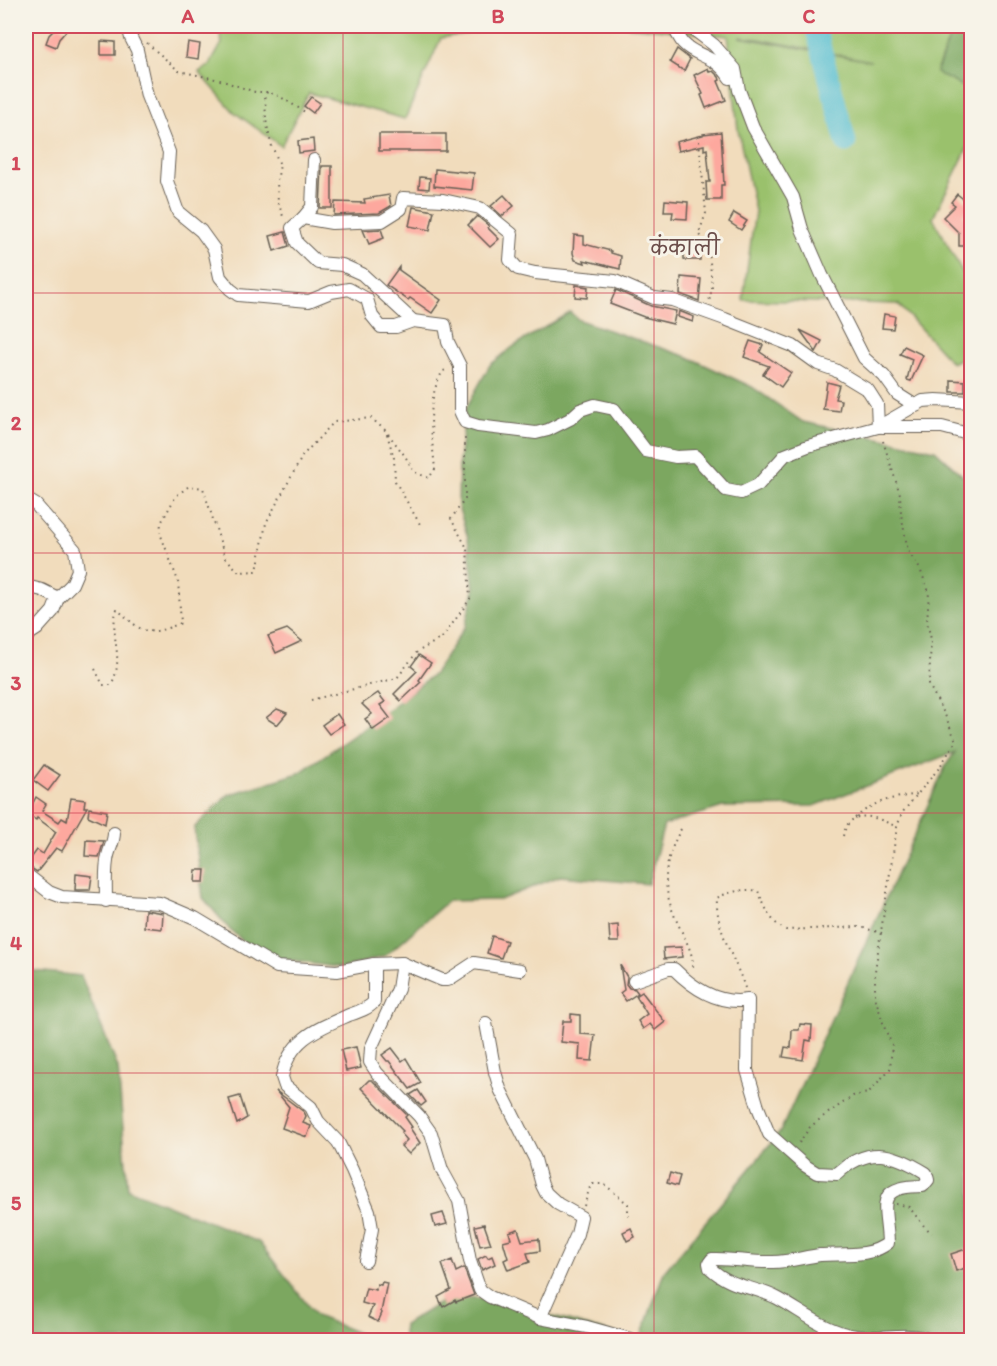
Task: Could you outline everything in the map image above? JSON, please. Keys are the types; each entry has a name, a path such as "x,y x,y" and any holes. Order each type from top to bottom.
{"street":[{"path":"128,26 137,50 147,96 169,152 167,182 175,205 178,212 201,231 214,249 220,277 230,289 238,295 309,301 331,292 349,289 367,299 372,316 381,327 396,327 413,321 446,325 448,342 460,366 460,411 465,422 478,426 536,433 548,430 570,419 580,410 595,405 614,409 646,451 676,457 695,456 726,490 741,493 758,485 785,455 808,446 878,427 923,401 972,402"},
{"path":"673,26 682,42 724,68 731,79 739,109"},
{"path":"689,26 714,45 735,69 739,90 753,127 794,197 802,229 822,275 864,358 884,376 897,394 916,406"},
{"path":"314,160 312,207 292,228 297,243 318,263 342,265 362,274 413,321"},
{"path":"303,218 332,223 382,221 402,209 403,198 443,200 480,208 512,234 510,260 518,269 557,276 615,281 654,298 672,300 756,330 792,346 868,390 877,404 878,427"},
{"path":"878,427 942,427 972,435"},
{"path":"26,499 36,505 75,550 78,570 72,584 58,598 53,611 37,629 26,636"},
{"path":"26,586 42,590 58,598"},
{"path":"106,900 105,870 107,857 114,842 114,832"},
{"path":"26,874 49,892 62,897 160,903 195,918 277,967 337,971 374,964 402,963 442,980 448,980 474,963 520,970"},
{"path":"402,963 398,989 374,1040 369,1055 370,1062 377,1073 419,1116 431,1133 442,1170 459,1201 470,1261 480,1290 490,1298 540,1318 588,1327 634,1341"},
{"path":"366,1261 372,1229 369,1211 352,1170 338,1142 318,1120 310,1107 285,1086 282,1077 288,1058 308,1034 365,1009 374,1002 374,964"},
{"path":"634,981 674,969 699,990 723,1000 736,1002 748,1000 747,1070 758,1107 769,1134 804,1165 817,1173 837,1174 848,1163 868,1156 885,1155 902,1159 926,1173 928,1180 923,1186 907,1186 892,1192 886,1199 884,1208 888,1243 883,1248 866,1252 819,1255 794,1261 712,1259 709,1263 710,1268 717,1275 734,1284 776,1297 805,1316 846,1335 923,1338 930,1341"},
{"path":"486,1023 500,1089 535,1159 542,1185 546,1193 558,1204 581,1217 577,1234 540,1318"}],"path":[{"path":"145,41 179,71 220,80 255,92 267,92 279,96 305,112"},
{"path":"267,92 267,120 271,144 280,165 278,202 283,217 292,228"},
{"path":"699,141 706,213 699,233 709,249 712,288 706,313"},
{"path":"95,669 103,685 111,686 116,675 118,650 113,622 117,609 137,628 148,632 161,631 180,622 178,581 160,533 161,523 176,496 189,486 203,488 225,557 239,572 257,571 266,523 303,455 334,422 371,418 386,431 414,472 429,478 435,469 431,421 437,380 443,370 460,366"},
{"path":"311,700 397,678 417,652 443,637 470,599 467,548 451,519 465,499 465,422"},
{"path":"790,1152 804,1138 810,1127 853,1096 868,1093 890,1069 892,1045 875,997 875,971 897,827 902,813 939,768 956,741 929,685 931,639 927,622 929,592 920,569 909,551 895,471 878,427"},
{"path":"386,431 394,458 395,481 421,526"},
{"path":"855,819 869,806 878,802 918,794"},
{"path":"843,836 851,820 860,817 875,817 897,827"},
{"path":"681,829 671,848 666,866 666,888 670,908 693,958 692,984"},
{"path":"748,1000 716,907 717,898 724,894 758,891 773,920 786,930 860,927 882,933"},
{"path":"581,1217 590,1186 598,1183 604,1184 623,1198 628,1204 628,1216"},
{"path":"884,1208 891,1204 909,1207 932,1233"}],"green space":[{"path":"214,26 512,26 441,38 405,119 309,93 281,146 234,112 199,72 209,66 222,43 218,28"},
{"path":"624,26 954,26 936,72 971,91 971,141 933,218 971,288 971,353 952,363 898,304 743,300 755,211 738,130 728,36","holes":["739,37 759,39 871,61"]},
{"path":"954,26 971,26 971,91 936,73"},
{"path":"570,312 579,320 688,357 752,387 803,422 935,450 972,487 971,1340 640,1340 664,1272 780,1132 946,765 955,752 814,806 723,807 664,825 648,884 560,876 500,900 448,901 385,956 343,968 263,957 230,930 203,898 194,828 228,795 299,773 374,721 435,673 465,626 474,590 468,538 458,506 459,462 466,408 490,365 514,346"},
{"path":"26,970 81,976 118,1068 128,1189 259,1242 316,1316 375,1340 26,1340"},
{"path":"449,1297 486,1298 636,1340 402,1340 404,1325"}],"building":[{"path":"58,26 66,31 56,47 46,43 49,35"},
{"path":"101,41 115,42 115,55 101,55"},
{"path":"188,42 200,44 198,59 186,57"},
{"path":"677,49 690,59 684,71 670,62"},
{"path":"708,68 709,72 713,71 719,77 718,81 726,100 706,108 701,95 703,94 694,75"},
{"path":"311,97 320,103 313,113 304,106"},
{"path":"721,132 724,185 721,185 721,200 707,200 706,182 710,182 707,149 704,150 704,145 678,151 676,142 703,134"},
{"path":"379,134 446,134 446,151 379,151"},
{"path":"313,139 314,151 299,153 298,141"},
{"path":"322,166 332,166 332,208 320,208"},
{"path":"435,169 474,173 472,190 434,186"},
{"path":"420,177 430,178 429,189 419,188"},
{"path":"957,194 971,205 963,215 972,223 972,246 959,246 959,233 943,217 955,205 951,202"},
{"path":"389,195 391,206 379,213 334,215 335,202 365,203 364,199"},
{"path":"504,195 514,206 502,216 491,206"},
{"path":"665,200 688,202 687,219 672,218 673,212 664,212"},
{"path":"413,207 434,211 430,230 409,226"},
{"path":"734,213 747,221 741,230 729,222"},
{"path":"477,216 499,239 490,247 468,225"},
{"path":"381,229 384,238 369,244 363,230"},
{"path":"285,232 289,246 274,251 270,236"},
{"path":"574,235 584,236 584,244 621,256 620,269 575,260"},
{"path":"684,247 700,247 700,260 684,260"},
{"path":"399,267 399,270 441,300 432,313 386,285"},
{"path":"681,277 701,279 699,301 680,294"},
{"path":"576,285 588,287 587,298 575,297"},
{"path":"616,290 651,306 676,311 673,324 644,317 610,304"},
{"path":"679,311 694,317 693,322 678,317"},
{"path":"884,314 895,316 893,329 882,328"},
{"path":"800,330 822,341 816,352"},
{"path":"750,341 763,345 760,352 791,373 781,387 763,374 769,366 744,357"},
{"path":"904,346 923,355 911,381 907,380 912,359 900,354"},
{"path":"951,380 965,381 965,392 951,392"},
{"path":"827,382 839,385 835,399 841,400 839,411 823,409"},
{"path":"287,629 302,641 276,653 268,636"},
{"path":"419,655 431,663 419,680 421,682 401,701 394,694 417,671 411,666"},
{"path":"378,693 385,702 380,705 390,718 373,730 365,719 372,714 362,704"},
{"path":"277,709 287,713 277,725 266,718"},
{"path":"337,714 344,724 329,734 322,725"},
{"path":"44,765 60,775 48,791 33,780"},
{"path":"36,797 46,804 42,811 59,822 62,818 67,821 71,798 85,800 84,807 87,807 62,851 56,848 37,872 26,865 37,850 43,854 56,832 37,818 36,820 26,814 26,798 33,803"},
{"path":"89,808 107,811 105,824 88,816"},
{"path":"86,840 104,841 99,857 85,856"},
{"path":"196,870 205,870 204,882 195,882"},
{"path":"76,874 92,876 90,890 75,890"},
{"path":"145,910 163,913 162,929 144,927"},
{"path":"618,925 619,942 610,942 609,926"},
{"path":"492,936 507,941 501,958 487,953"},
{"path":"681,947 682,957 664,959 663,948"},
{"path":"620,965 627,977 626,984 638,993 626,1001 620,993 624,990"},
{"path":"642,992 665,1022 655,1030 650,1024 643,1029 638,1021 647,1014 636,996"},
{"path":"571,1014 580,1015 580,1034 595,1035 592,1061 579,1060 580,1044 561,1042 563,1021 571,1021"},
{"path":"800,1024 812,1025 811,1041 806,1040 803,1060 783,1057 785,1047 791,1048 792,1030 799,1030"},
{"path":"356,1047 361,1068 346,1071 341,1050"},
{"path":"392,1048 402,1061 406,1058 421,1083 410,1089 382,1055"},
{"path":"372,1080 407,1115 405,1117 412,1127 410,1128 420,1143 409,1154 401,1146 407,1140 401,1133 403,1131 361,1088"},
{"path":"418,1090 426,1102 421,1106 410,1095"},
{"path":"276,1091 304,1112 306,1116 303,1123 311,1126 307,1137 282,1128 289,1107"},
{"path":"240,1096 247,1118 237,1124 229,1099"},
{"path":"670,1173 680,1176 677,1186 667,1183"},
{"path":"443,1213 447,1224 435,1227 432,1216"},
{"path":"484,1224 491,1244 480,1246 475,1226"},
{"path":"631,1228 635,1237 627,1241 623,1232"},
{"path":"518,1229 522,1241 539,1239 540,1251 527,1253 530,1262 508,1270 504,1260 508,1258 503,1241 511,1239 509,1232"},
{"path":"966,1249 972,1266 956,1271 951,1254"},
{"path":"486,1255 488,1258 492,1256 495,1264 482,1270 478,1259"},
{"path":"452,1260 456,1272 464,1268 474,1295 456,1302 455,1300 443,1307 438,1297 451,1290 442,1264"},
{"path":"382,1282 387,1283 382,1313 378,1322 368,1317 373,1306 362,1303 366,1288 376,1290 377,1284 381,1285"}],"waterway":[{"path":"815,26 846,142"}],"district":[{"name":"कंकाली","path":"685,247"}]}
